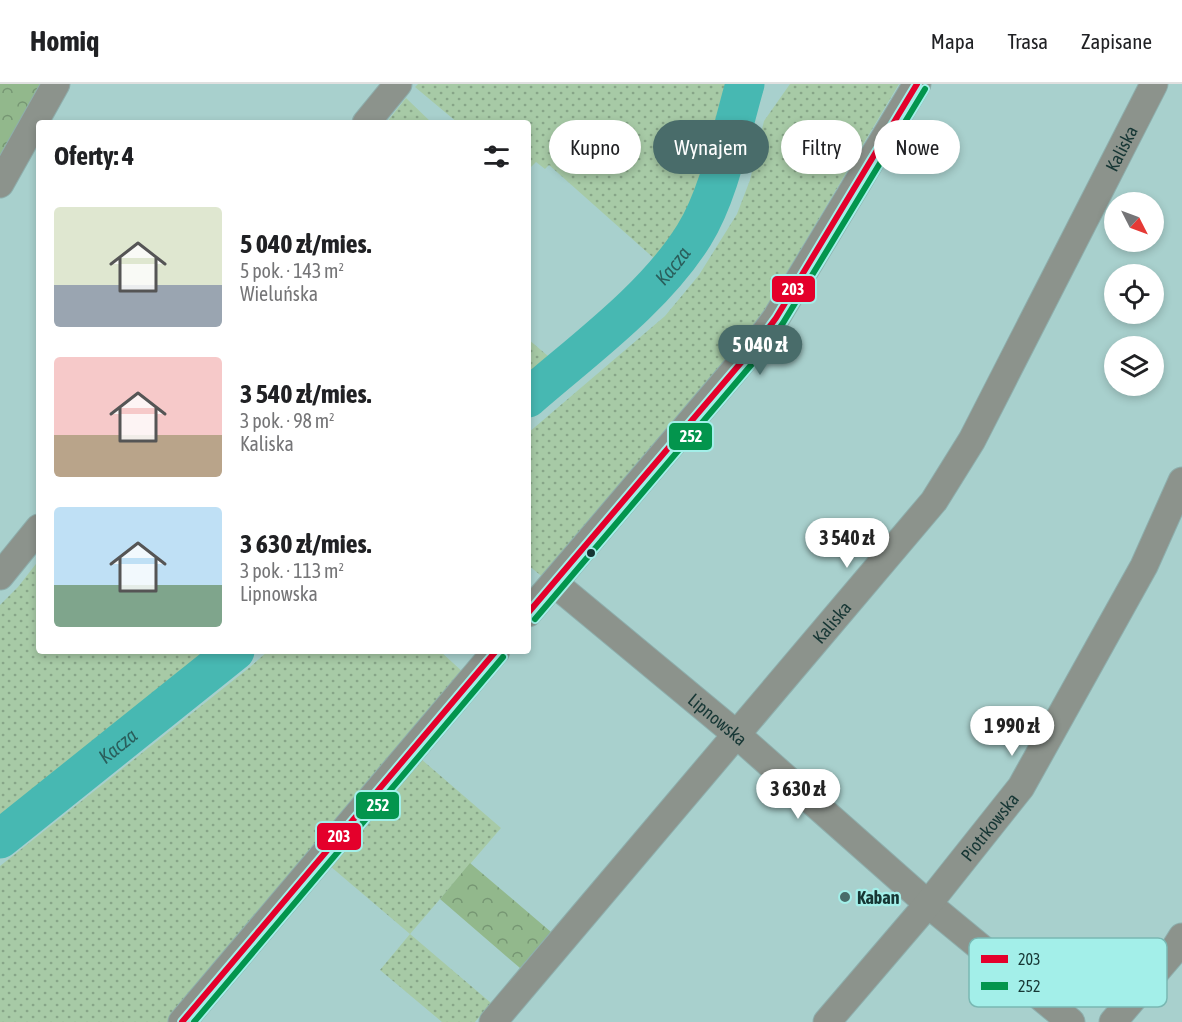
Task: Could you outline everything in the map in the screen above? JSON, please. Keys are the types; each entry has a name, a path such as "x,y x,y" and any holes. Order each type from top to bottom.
{"street":[{"path":"0,184 56,84"},
{"path":"368,120 398,84"},
{"path":"531,610 756,345 782,308 917,84"},
{"name":"Kaliska","path":"493,1022 934,501 972,440 1154,84"},
{"name":"Piotrkowska","path":"827,1022 928,904 1021,787 1144,566 1182,481"},
{"path":"0,576 36,532"},
{"name":"Lipnowska","path":"554,583 736,734 969,938"},
{"path":"182,1022 493,654"},
{"path":"1167,959 1182,937"},
{"name":"Lipnowska","path":"1053,1007 1071,1022"},
{"path":"1113,1022 1126,1007"}],"green space":[{"path":"0,84 45,84 0,165"},
{"path":"418,84 733,84 722,120 653,120 653,174 706,174 697,202 657,261 559,174 641,174 641,120 549,120 549,165 545,169 536,162 531,167 531,120 454,120 415,87"},
{"path":"790,84 899,84 878,120 874,120 874,126 862,146 862,120 781,120 781,174 845,174 755,326 545,579 531,567 531,430 665,316 699,275 737,214 751,174 769,174 769,120 765,120"},
{"path":"406,98 429,120 388,120"},
{"path":"531,342 548,356 531,371"},
{"path":"36,564 36,654 219,654 0,821 0,605"},
{"path":"265,654 443,654 465,674 168,1022 0,1022 0,866"},
{"path":"421,759 501,828 410,934 330,866"},
{"path":"470,863 551,932 520,968 440,899"},
{"path":"410,934 491,1003 475,1022 442,1022 380,970"}],"waterway":[{"name":"Kacza","path":"531,395 639,302 678,258 694,235 718,181 745,84"},
{"name":"Kacza","path":"0,839 231,654"}],"transit line":[{"name":"203","path":"531,609 756,345 776,318 917,84"},
{"name":"252","path":"535,619 763,351 783,323 925,89"},
{"name":"203","path":"182,1022 493,654"},
{"name":"252","path":"194,1022 503,657"}],"place":[{"name":"Kaban","path":"845,897"}]}
